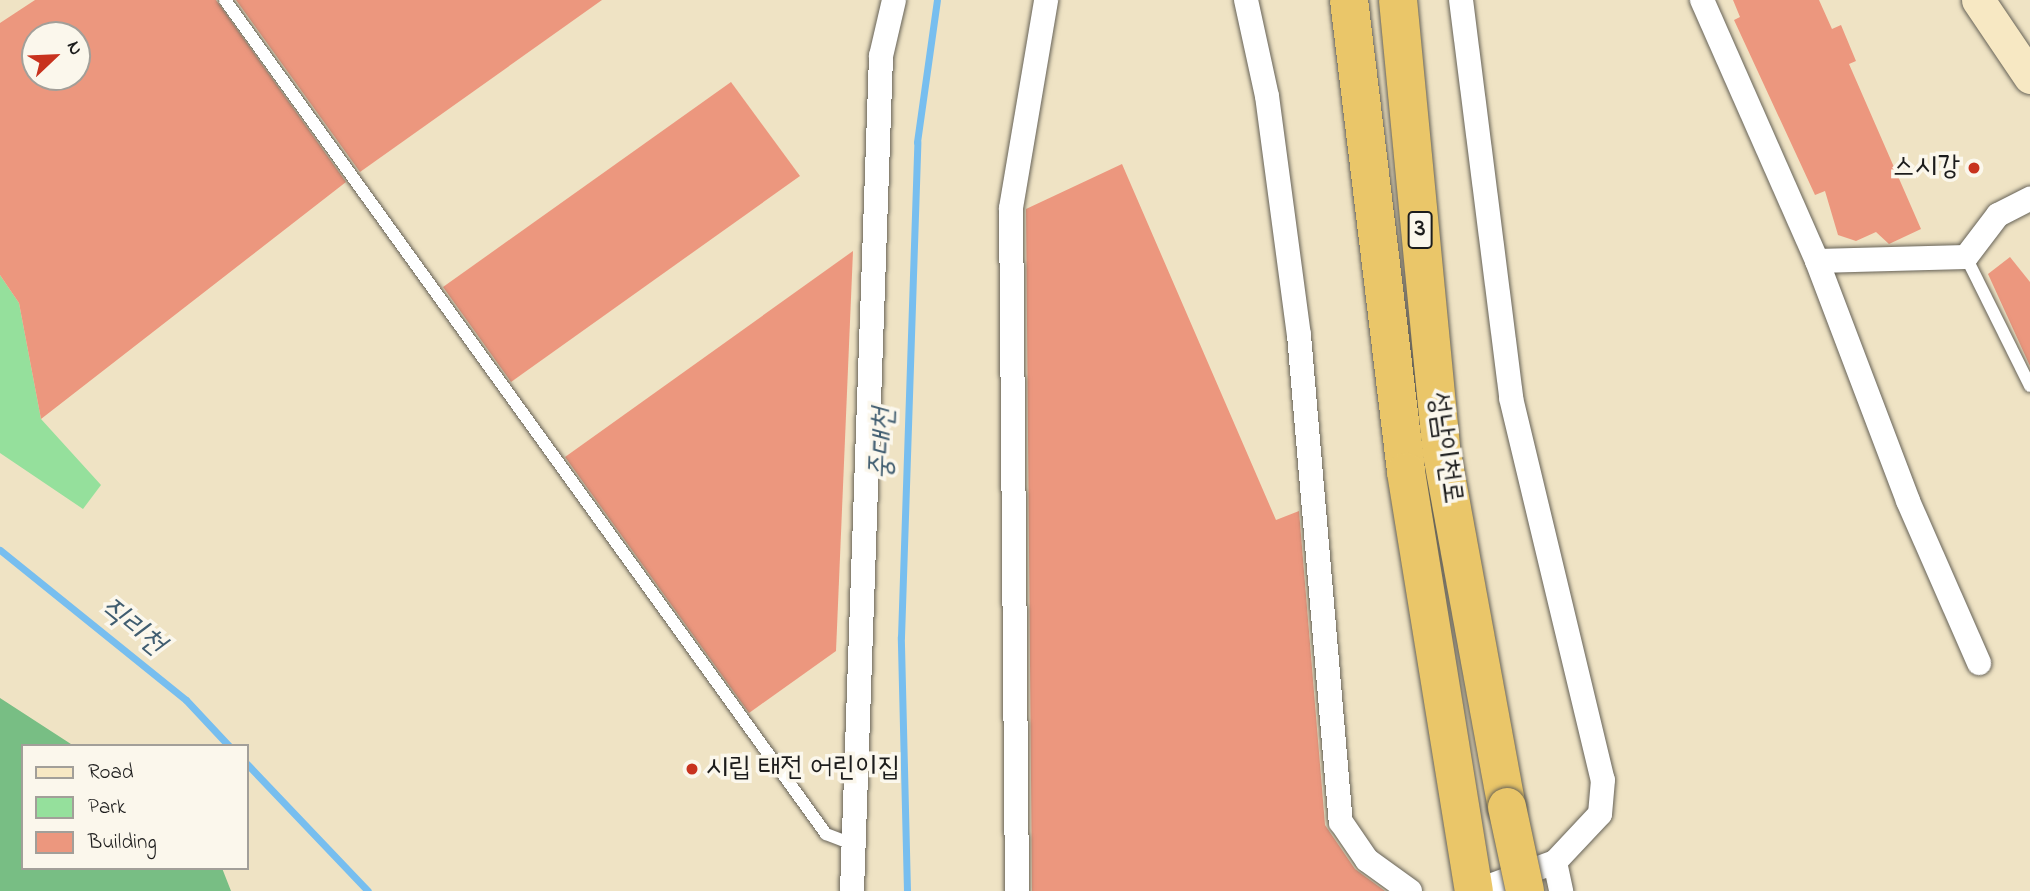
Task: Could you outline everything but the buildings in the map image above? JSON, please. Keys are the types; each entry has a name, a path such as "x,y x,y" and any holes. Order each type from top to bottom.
{"highway":[{"name":"성남이천로","path":"1347,10 1406,472 1460,817 1475,891"},
{"name":"성남이천로","path":"1400,20 1442,454 1525,891"}],"street":[{"path":"852,891 881,56 894,0"},
{"path":"1017,891 1011,208 1046,0"},
{"path":"1246,0 1266,96 1299,335 1341,822 1367,860 1410,891"},
{"path":"1461,0 1511,398 1603,780 1600,814 1555,862 1475,891"},
{"path":"1702,0 1817,261 1908,501 1979,663"},
{"path":"1978,0 2030,77"},
{"path":"1817,261 1966,257 1998,215 2030,200"},
{"path":"1555,862 1561,891"}],"lane":[{"path":"225,0 826,834 854,845"},
{"path":"1966,257 2025,363 2030,386"}],"green space":[{"path":"0,275 19,303 41,419 101,485 83,509 0,453"},
{"path":"0,698 71,744 21,744 21,870 223,870 231,891 0,891"}],"waterway":[{"name":"중대천","path":"907,891 901,637 917,142 937,0"},
{"name":"직리천","path":"0,550 186,700 227,744"},
{"name":"직리천","path":"248,765 368,891"}],"place":[{"name":"스시강","path":"1974,168"},
{"name":"시립 태전 어린이집","path":"692,769"}]}
